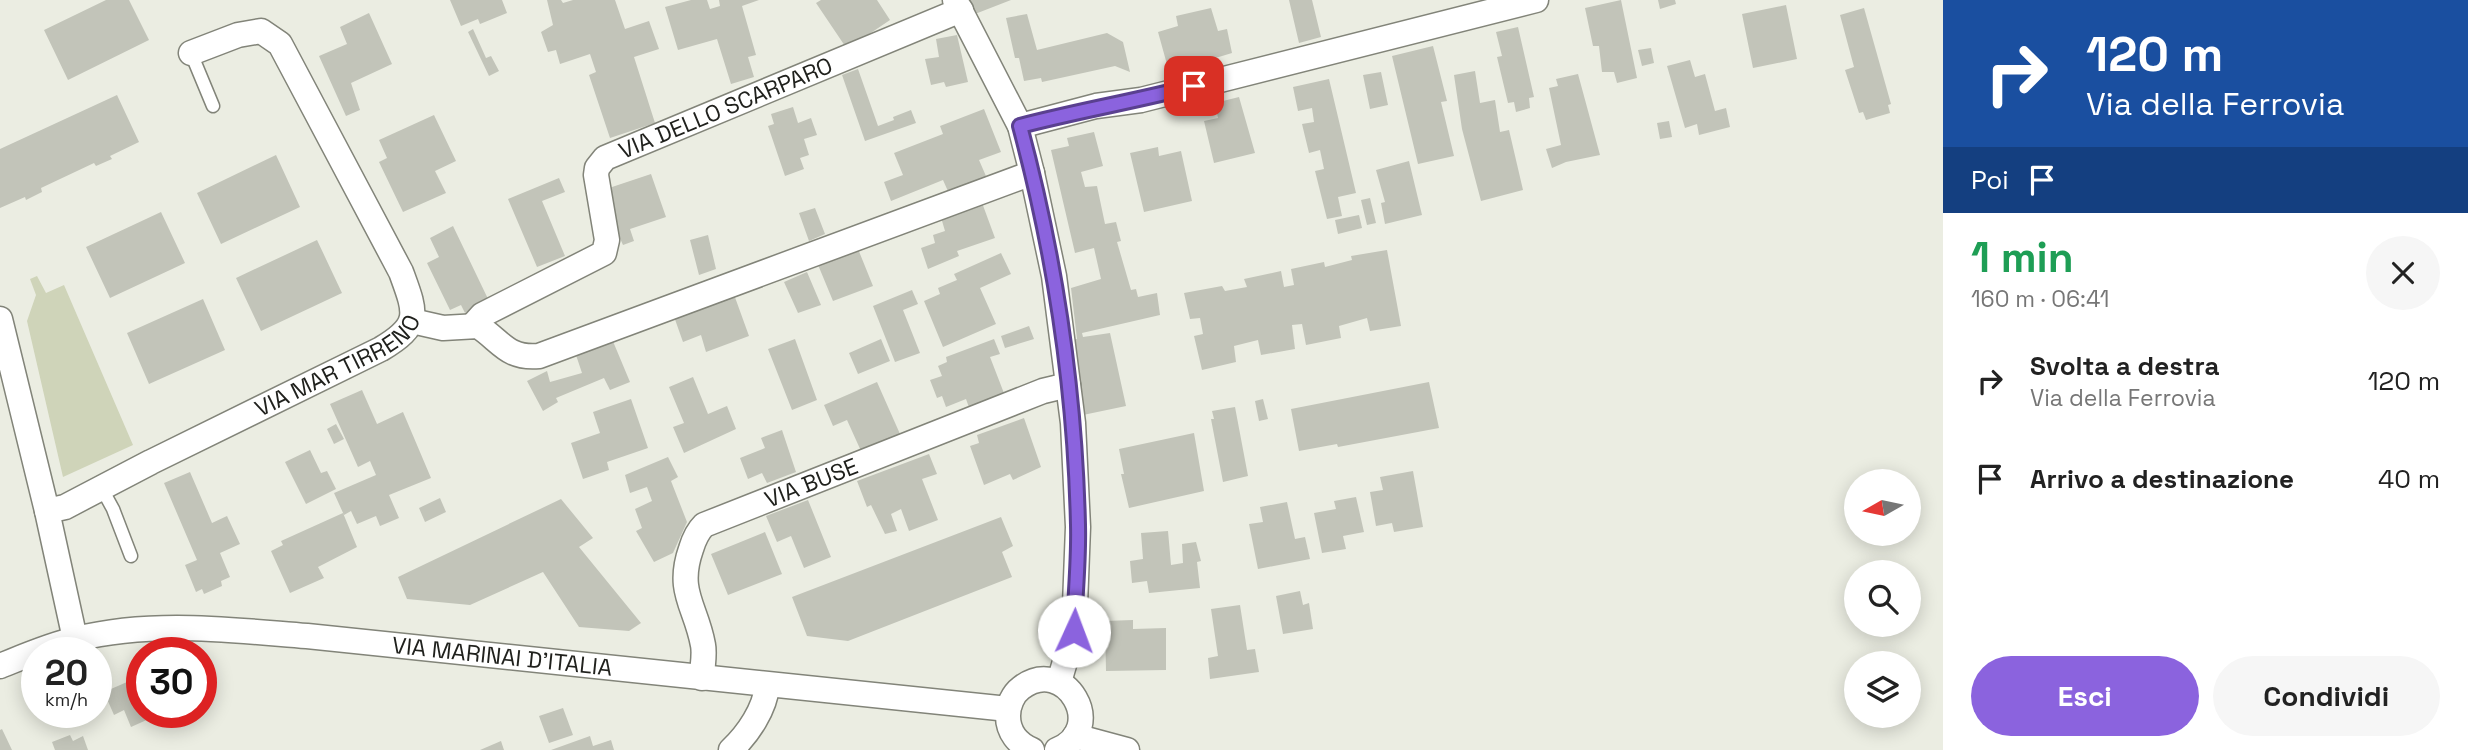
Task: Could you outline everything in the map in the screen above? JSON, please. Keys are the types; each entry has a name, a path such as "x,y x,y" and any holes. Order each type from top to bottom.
{"street":[{"path":"1020,126 1096,106 1141,100 1536,0"},
{"path":"958,5 1020,126 1054,276 1073,423 1078,527 1074,631 1059,682"},
{"name":"VIA DELLO SCARPARO","path":"473,325 482,315 604,253 607,240 596,175 601,162 611,154 734,106 958,5"},
{"name":"VIA MAR TIRRENO","path":"47,511 65,507 381,349 400,338 412,321 410,296 401,272 280,44 261,31 237,35 191,52"},
{"path":"412,321 443,328 473,325 483,329 514,353 533,356 545,354 1032,173"},
{"path":"0,319 75,637"},
{"name":"VIA BUSE","path":"702,678 703,644 688,600 685,579 695,537 704,525 1043,391 1068,385"},
{"name":"VIA MARINAI D'ITALIA","path":"85,637 154,627 307,636 1008,709"},
{"name":"VIA MARINAI D'ITALIA","path":"0,666 21,658"},
{"path":"1032,750 1014,736 1010,728 1008,709 1016,692 1023,686 1041,680 1059,682 1075,696 1079,706 1079,726 1066,743"},
{"path":"731,750 760,712 767,686"},
{"path":"1066,743 1127,750"}],"lane":[{"path":"191,52 213,106"},
{"path":"101,488 113,509 131,556"}],"green space":[{"path":"37,276 46,293 64,285 133,445 63,477 27,321 36,295 30,279"}],"building":[{"path":"106,0 129,0 149,40 68,80 44,30"},
{"path":"450,0 502,0 507,13 480,24 478,19 461,26"},
{"path":"547,0 561,0 563,3 573,0 615,0 625,29 649,21 659,49 634,57 655,123 610,138 589,75 596,72 590,54 560,64 556,50 548,52 541,32 553,25"},
{"path":"691,0 707,0 710,9 720,6 719,0 759,0 742,6 756,55 748,57 754,77 731,84 717,39 678,50 665,7"},
{"path":"821,0 877,0 890,20 847,49 816,3"},
{"path":"967,0 1011,0 975,14"},
{"path":"1289,0 1312,0 1321,37 1299,43"},
{"path":"1621,0 1637,78 1617,83 1614,72 1602,72 1599,46 1593,46 1585,8"},
{"path":"1658,0 1675,0 1676,4 1660,9"},
{"path":"1786,5 1797,59 1753,68 1742,14"},
{"path":"1211,8 1218,31 1227,29 1232,53 1189,66 1188,62 1168,68 1158,32 1178,26 1176,16"},
{"path":"1864,8 1891,104 1888,105 1890,113 1866,120 1863,112 1859,113 1845,70 1854,67 1840,15"},
{"path":"369,13 392,64 351,83 360,110 346,116 319,56 347,44 340,27"},
{"path":"1027,14 1037,50 1107,33 1123,42 1130,72 1115,66 1042,82 1041,78 1024,81 1019,58 1015,58 1006,18"},
{"path":"1518,27 1534,97 1529,98 1530,108 1516,112 1514,102 1508,103 1497,57 1502,56 1496,32"},
{"path":"473,29 486,58 491,56 499,71 489,76 468,32"},
{"path":"957,35 968,82 946,87 944,82 931,85 925,59 939,57 936,39"},
{"path":"1433,46 1447,101 1441,102 1454,156 1418,164 1392,56"},
{"path":"1651,48 1654,63 1642,66 1638,50"},
{"path":"1690,60 1695,77 1705,74 1715,111 1726,108 1730,127 1699,135 1697,124 1685,128 1667,66"},
{"path":"858,69 878,126 911,110 916,123 865,141 842,75"},
{"path":"1475,71 1480,103 1495,100 1500,132 1509,130 1523,190 1481,201 1462,129 1454,75"},
{"path":"1381,72 1388,105 1370,109 1363,75"},
{"path":"1578,74 1600,155 1566,162 1552,168 1546,149 1561,145 1549,88 1558,86 1556,79"},
{"path":"1329,79 1356,193 1338,197 1342,216 1327,219 1315,171 1324,169 1320,150 1309,153 1302,124 1314,122 1312,108 1298,111 1293,87"},
{"path":"117,95 139,142 110,156 112,159 96,166 94,163 41,188 42,192 26,200 25,197 0,208 0,149"},
{"path":"1239,97 1255,153 1214,163 1204,121 1218,118 1215,103"},
{"path":"793,107 798,123 811,118 817,135 804,139 809,155 800,158 804,169 785,176 768,126 774,124 771,114"},
{"path":"984,109 1001,152 979,160 989,183 951,198 943,180 891,201 884,182 903,175 894,153 943,134 940,126"},
{"path":"434,115 456,161 435,171 446,193 403,212 379,162 387,158 379,140"},
{"path":"1669,121 1672,137 1660,139 1657,123"},
{"path":"1094,132 1103,166 1081,172 1085,187 1097,186 1105,224 1116,222 1121,241 1117,242 1131,290 1136,289 1138,297 1157,293 1160,315 1082,333 1083,337 1110,333 1126,406 1083,415 1070,340 1077,339 1071,288 1101,279 1094,248 1075,253 1051,150 1069,146 1067,138"},
{"path":"1158,147 1159,156 1181,151 1192,201 1144,212 1130,153"},
{"path":"276,155 300,207 221,244 197,193"},
{"path":"1409,161 1422,215 1385,224 1381,203 1385,202 1376,170"},
{"path":"651,174 666,217 630,229 634,241 623,245 618,234 615,235 606,189"},
{"path":"559,178 565,192 542,201 565,256 537,267 508,199"},
{"path":"1370,198 1376,223 1367,225 1361,200"},
{"path":"981,200 995,238 957,251 959,256 928,269 921,248 935,243 933,235 945,231 940,214"},
{"path":"815,208 825,234 809,241 799,213"},
{"path":"161,212 185,263 110,298 86,247"},
{"path":"1359,215 1362,228 1338,234 1335,220"},
{"path":"453,226 489,301 465,313 461,305 450,310 427,263 439,257 430,238"},
{"path":"708,235 716,269 699,275 690,240"},
{"path":"317,240 342,293 261,331 236,278"},
{"path":"856,244 873,286 833,301 816,260"},
{"path":"1387,250 1401,326 1370,331 1367,318 1339,326 1341,338 1306,345 1302,324 1292,325 1295,349 1261,355 1258,340 1234,346 1236,362 1202,370 1194,336 1203,334 1200,318 1190,319 1184,293 1222,286 1225,291 1247,287 1244,279 1281,271 1284,287 1294,285 1291,269 1324,262 1325,267 1352,260 1351,256"},
{"path":"1001,253 1011,274 980,288 996,324 943,347 924,301 940,294 938,288 957,280 954,274"},
{"path":"807,272 821,305 798,313 784,282"},
{"path":"732,289 749,336 706,352 701,335 683,342 672,311"},
{"path":"912,290 918,304 903,310 920,353 895,362 873,306"},
{"path":"203,299 225,350 149,384 127,333"},
{"path":"1029,326 1034,339 1005,348 1001,336"},
{"path":"612,339 630,382 610,390 604,378 556,398 558,402 543,411 527,381 547,371 550,382 582,373 575,352"},
{"path":"795,339 817,400 792,410 768,349"},
{"path":"881,339 890,361 858,374 849,353"},
{"path":"994,339 1000,354 990,357 1007,401 971,413 966,399 946,407 942,396 937,398 930,380 942,376 938,366 947,362 946,357"},
{"path":"693,377 708,414 727,406 736,429 684,453 673,427 684,423 669,387"},
{"path":"877,382 900,434 861,451 847,420 833,426 824,405"},
{"path":"1429,382 1439,428 1338,447 1337,444 1299,451 1291,409"},
{"path":"362,390 377,424 403,412 431,478 389,495 399,518 380,526 376,516 357,524 351,511 344,515 334,493 376,475 370,461 358,467 330,404"},
{"path":"631,399 648,448 607,462 609,470 583,479 571,443 600,433 593,412"},
{"path":"1263,399 1268,419 1259,421 1255,401"},
{"path":"1235,407 1248,476 1223,482 1211,419 1214,419 1212,411"},
{"path":"1024,418 1041,467 1013,480 1010,474 984,485 970,446 979,443 977,435"},
{"path":"336,424 344,439 334,444 327,429"},
{"path":"782,430 796,472 767,483 762,473 748,479 740,458 765,448 761,438"},
{"path":"1194,433 1204,491 1129,508 1121,474 1124,474 1119,449"},
{"path":"310,450 321,473 327,471 336,489 306,504 285,462"},
{"path":"929,454 937,474 922,479 938,520 909,531 901,509 891,514 897,531 885,534 871,505 867,507 857,481"},
{"path":"668,457 678,477 671,481 687,522 673,553 654,562 636,531 642,528 635,509 652,501 647,487 630,493 625,475"},
{"path":"1413,471 1423,527 1394,532 1392,523 1376,526 1370,492 1383,490 1380,477"},
{"path":"190,472 212,523 227,516 240,544 220,553 230,577 221,581 222,586 204,594 202,589 196,592 185,565 197,560 164,483"},
{"path":"1356,497 1364,532 1343,536 1346,549 1322,553 1314,513 1336,509 1334,501"},
{"path":"440,498 446,512 425,522 419,508"},
{"path":"561,499 593,538 579,547 641,623 629,631 579,627 543,572 470,605 407,599 398,577"},
{"path":"808,500 831,557 804,568 791,536 777,542 766,516"},
{"path":"1287,502 1295,539 1305,537 1310,559 1258,569 1249,524 1263,522 1260,507"},
{"path":"343,513 357,547 318,567 324,578 290,593 271,551 283,545 281,541"},
{"path":"1001,517 1013,546 1002,552 1012,577 848,641 807,636 792,597"},
{"path":"1168,531 1171,565 1183,563 1182,544 1196,542 1201,561 1197,562 1200,588 1149,593 1147,581 1132,583 1130,561 1143,559 1141,533"},
{"path":"765,532 782,574 728,595 711,554"},
{"path":"1300,591 1303,605 1309,603 1313,629 1283,634 1276,596"},
{"path":"1240,605 1247,650 1255,649 1259,672 1210,679 1208,658 1218,656 1211,609"},
{"path":"1133,620 1133,629 1166,628 1166,670 1106,671 1105,621"},
{"path":"126,682 126,715 124,710 114,715 112,689"},
{"path":"563,708 573,735 549,743 539,716"},
{"path":"2,729 12,750 0,750"},
{"path":"70,735 73,741 83,736 88,750 55,750 52,742"},
{"path":"590,736 593,746 611,740 614,750 551,750"},
{"path":"501,741 504,750 480,750"}],"route":[{"path":"1074,631 1078,527 1073,423 1054,276 1020,126 1096,106 1141,100 1194,86"}]}
